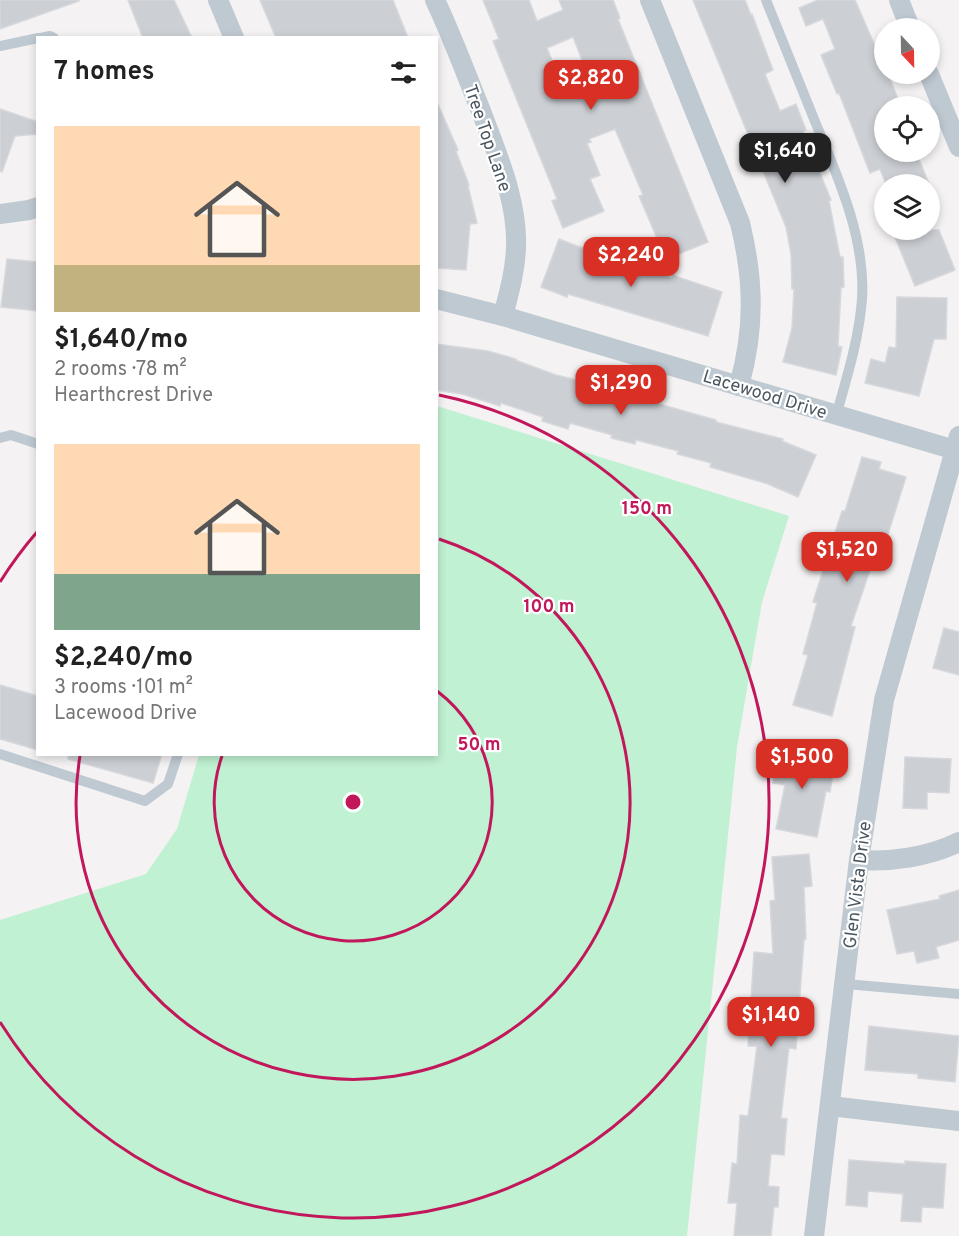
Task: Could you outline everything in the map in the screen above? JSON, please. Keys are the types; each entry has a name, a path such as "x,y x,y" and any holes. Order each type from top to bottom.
{"street":[{"path":"218,0 233,36"},
{"name":"Tree Top Lane","path":"435,0 486,125 505,177 509,195 516,246 513,278 503,316"},
{"path":"650,0 740,223 749,258 752,286 749,341 739,386"},
{"path":"899,0 906,18"},
{"path":"933,84 959,147"},
{"path":"0,215 36,208"},
{"name":"Lacewood Drive","path":"438,300 503,316 836,416 957,443"},
{"name":"Glen Vista Drive","path":"818,1236 830,1106 859,860 884,700 957,443"},
{"path":"859,860 888,861 937,851 959,842"},
{"path":"830,1106 959,1121"}],"lane":[{"path":"766,0 833,166 853,225 859,253 862,299 857,336 836,416"},
{"path":"0,46 36,39"},
{"path":"0,438 11,435 36,443"},
{"path":"0,754 145,801 168,784 177,756"},
{"path":"846,984 959,994"}],"green space":[{"path":"438,406 789,516 762,602 737,747 687,1236 0,1236 0,920 146,874 177,829 199,756 438,756"}],"building":[{"path":"0,0 78,0 79,1 0,29"},
{"path":"128,0 174,0 191,36 142,36"},
{"path":"260,0 393,0 407,36 275,36"},
{"path":"483,0 529,0 537,21 563,10 559,0 613,0 620,18 618,19 708,242 666,259 639,196 643,195 615,129 589,139 591,142 587,143 600,175 590,179 604,211 563,228 552,201 557,199 493,41 499,39","holes":["573,37 588,75 562,85 547,48"]},
{"path":"693,0 745,0 773,70 765,74 780,111 796,104 806,130 803,131 831,200 829,201 840,257 843,257 844,287 841,288 838,346 842,347 836,375 783,362 792,328 794,289 792,289 791,254 786,227"},
{"path":"818,0 855,0 874,44 874,84 892,84 897,96 874,96 874,162 920,162 925,174 882,174 880,169 870,173 839,93 837,94 821,55 835,49 823,19 806,26 799,8"},
{"path":"438,105 458,150 456,151 469,185 477,223 470,224 466,270 438,268"},
{"path":"0,109 36,121 36,134 15,136 2,172 0,171"},
{"path":"940,232 955,270 915,286 896,240 940,240"},
{"path":"559,239 595,253 596,251 623,259 621,263 673,278 672,275 722,292 708,336 568,294 567,297 541,287"},
{"path":"7,259 36,262 36,311 1,307"},
{"path":"897,297 947,298 946,339 934,339 919,396 865,383 871,359 885,363 889,347 896,348"},
{"path":"438,344 488,351 556,375 646,397 645,400 716,420 716,422 783,439 782,441 816,455 798,497 768,484 710,467 711,463 677,454 678,451 636,440 635,444 611,438 612,435 570,423 568,429 542,421 543,417 501,403 500,406 462,394 438,390"},
{"path":"862,457 881,462 879,469 906,477 878,566 872,564 851,626 855,627 832,716 793,705 808,655 803,654 817,603 813,602"},
{"path":"944,628 959,632 959,675 933,668"},
{"path":"0,685 36,695 36,749 0,739"},
{"path":"779,746 821,752 819,765 834,767 830,792 826,791 817,837 776,829 785,785 773,783"},
{"path":"69,756 161,756 153,783 68,759"},
{"path":"905,757 951,759 949,793 927,792 927,809 903,808"},
{"path":"809,854 812,886 804,887 806,939 804,940 796,1049 789,1048 781,1118 787,1119 784,1155 771,1154 768,1186 779,1187 778,1207 774,1207 771,1236 734,1236 737,1203 728,1203 732,1163 737,1164 740,1115 748,1116 757,1046 748,1046 754,952 773,954 770,901 775,900 772,857"},
{"path":"959,890 959,940 936,947 939,958 917,963 914,951 897,954 887,910 940,899 939,896"},
{"path":"869,1026 959,1036 955,1082 918,1078 918,1074 865,1070"},
{"path":"849,1160 946,1164 943,1208 922,1207 921,1222 901,1221 903,1194 868,1191 867,1207 846,1205"}]}
